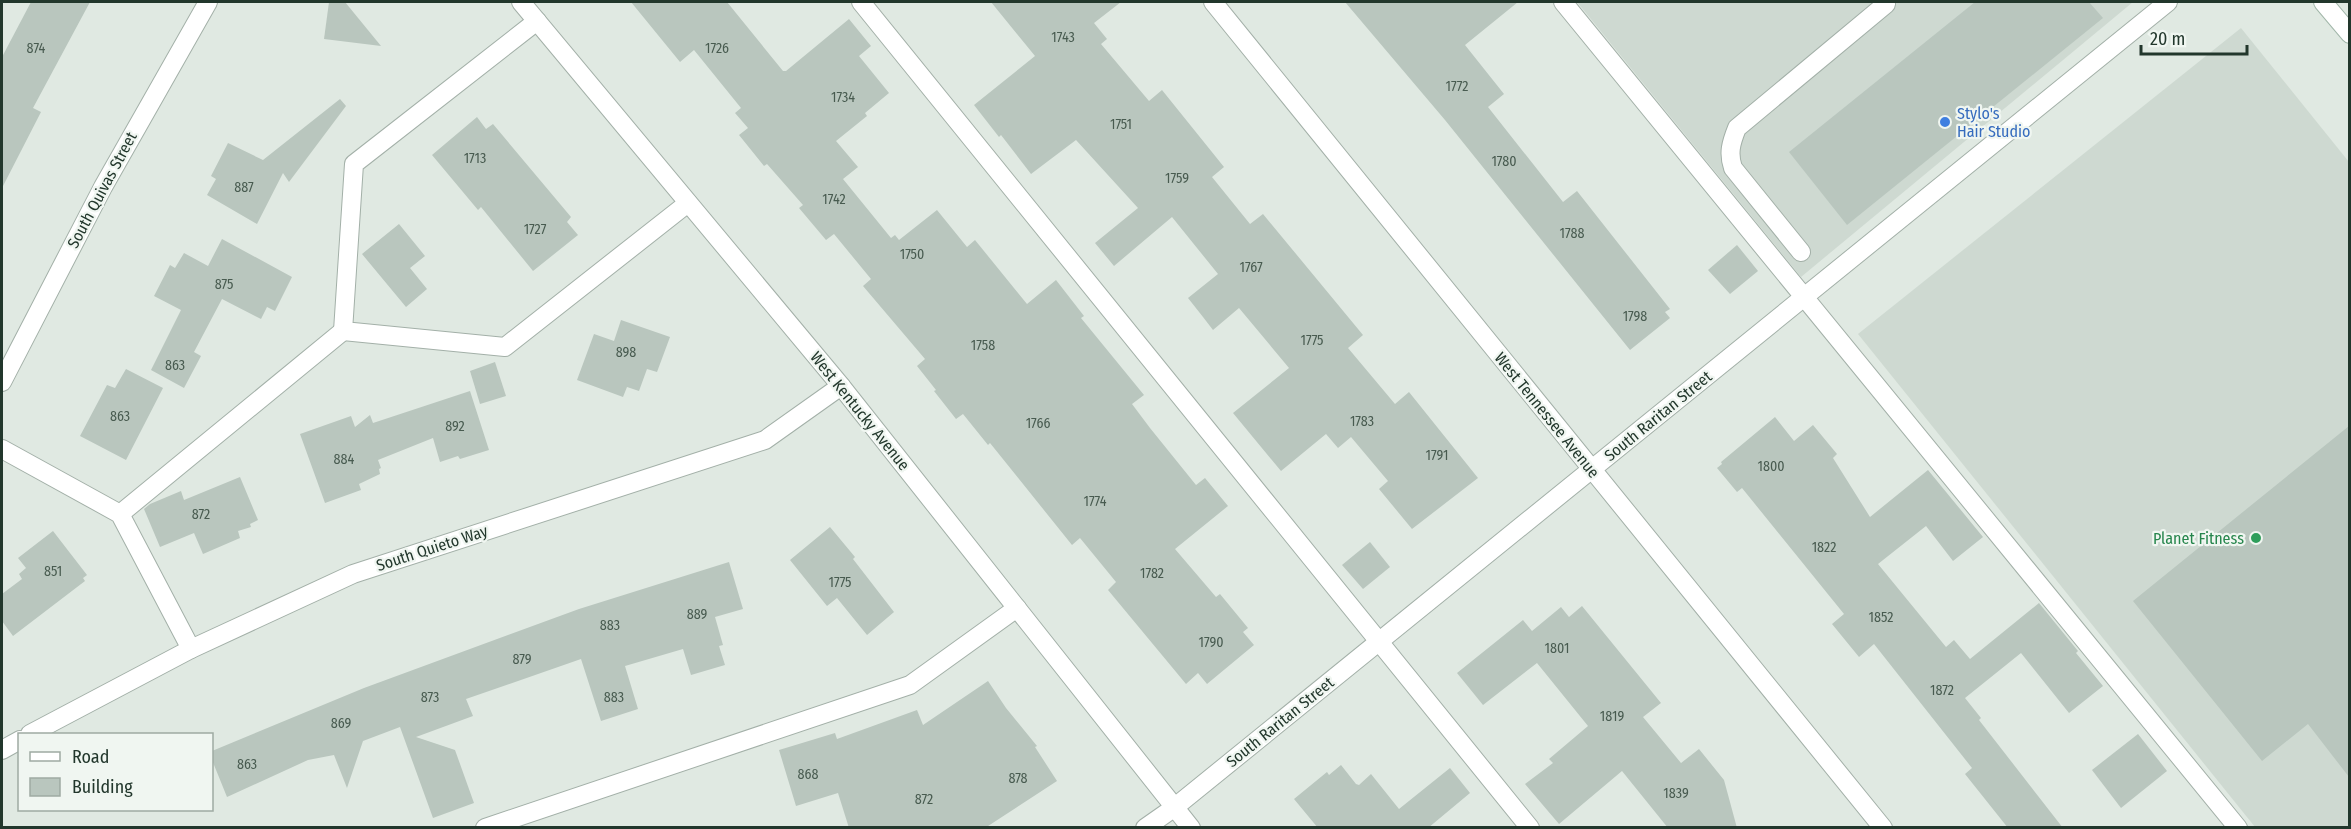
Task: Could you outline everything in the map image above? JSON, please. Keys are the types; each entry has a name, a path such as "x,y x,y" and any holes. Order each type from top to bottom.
{"street":[{"name":"South Quivas Street","path":"2,382 103,187 208,2"},
{"name":"West Kentucky Avenue","path":"521,2 841,386 1191,828"},
{"path":"861,2 1381,641 1530,828"},
{"name":"West Tennessee Avenue","path":"1213,2 1882,828"},
{"path":"1563,2 2238,828"},
{"name":"South Raritan Street","path":"1145,828 1175,807 1381,641 2168,2"},
{"path":"2323,2 2349,34"},
{"path":"1801,252 1733,168 1729,155 1737,128 1886,3"},
{"path":"343,331 354,164 537,21"},
{"path":"1713,185 1733,168"},
{"path":"120,514 343,331 505,347 688,203"},
{"name":"South Quieto Way","path":"34,733 191,649 353,574 765,440 841,386"},
{"path":"2,449 120,514 191,649"},
{"path":"485,828 910,685 1017,609"},
{"path":"2,750 18,741"}],"shaded area":[{"path":"1577,2 2133,2 1801,277"},
{"path":"2241,28 2349,162 2349,827 2255,827 1858,334"}],"building":[{"path":"31,2 90,2 33,108 41,112 2,188 2,57"},
{"path":"329,2 345,2 381,46 324,39"},
{"path":"631,2 727,2 783,71 786,71 849,19 871,46 859,56 889,93 865,113 867,116 836,141 858,167 843,179 891,238 895,235 899,240 937,210 967,247 975,240 1027,304 1056,280 1084,316 1081,318 1144,395 1132,404 1150,428 1196,485 1205,478 1228,506 1175,549 1216,597 1220,594 1248,628 1243,632 1254,645 1207,684 1198,673 1186,684 1108,590 1116,582 1080,538 1072,545 990,443 988,445 963,414 956,419 934,391 936,390 917,366 925,359 863,286 871,279 834,234 826,240 799,208 803,205 767,164 764,166 739,135 748,128 735,113 741,108 694,50 680,62"},
{"path":"991,2 1121,2 1094,23 1107,39 1101,44 1149,101 1162,90 1224,167 1212,177 1250,224 1263,214 1363,335 1348,348 1395,404 1409,392 1478,478 1412,529 1379,489 1388,481 1351,437 1338,448 1326,434 1281,471 1233,413 1289,368 1239,308 1213,330 1188,298 1218,274 1172,217 1114,266 1095,243 1138,208 1076,140 1031,174 974,105 1035,56"},
{"path":"1345,2 1518,2 1465,45 1504,94 1488,107 1563,202 1577,191 1670,309 1665,312 1670,318 1630,350 1445,120"},
{"path":"1975,2 2089,2 2103,18 1847,225 1789,152"},
{"path":"340,99 346,106 289,182 283,173 257,224 207,195 216,179 211,176 228,143 263,160"},
{"path":"477,117 486,129 493,124 571,217 567,222 578,235 533,271 481,207 478,210 432,155"},
{"path":"399,224 425,256 410,268 427,289 406,307 362,254"},
{"path":"222,239 292,277 275,311 267,307 261,319 222,299 194,352 201,356 184,388 151,370 181,310 154,296 170,265 175,268 184,253 208,266"},
{"path":"1737,245 1758,271 1730,294 1708,270"},
{"path":"621,320 670,337 657,372 647,369 639,391 627,387 623,397 577,380 594,334 614,341"},
{"path":"495,362 506,396 480,404 470,371"},
{"path":"126,369 163,388 126,460 80,436 107,385 115,388"},
{"path":"470,391 489,450 460,459 458,456 440,462 433,438 378,460 381,468 379,469 380,474 359,484 361,490 325,503 300,434 351,416 355,427 370,415 373,423"},
{"path":"1775,417 1794,441 1813,425 1837,454 1833,458 1870,517 1928,470 1983,537 1953,561 1926,526 1878,564 1946,647 1954,640 1970,659 2039,603 2103,686 2069,713 2021,653 1965,698 1981,718 1979,720 2063,828 2008,828 1965,774 1972,768 1874,644 1859,657 1832,624 1844,614 1742,488 1737,492 1717,468 1722,464 1721,462"},
{"path":"2349,426 2349,777 2308,724 2262,761 2133,601"},
{"path":"240,477 258,520 250,524 251,527 238,531 240,538 203,554 194,533 160,547 144,509 150,504 181,491 184,500"},
{"path":"830,527 855,557 853,559 894,612 867,635 837,598 827,606 790,560"},
{"path":"53,531 87,575 83,578 85,581 13,636 2,621 2,594 22,579 19,574 26,568 18,558"},
{"path":"1370,542 1390,567 1363,589 1342,565"},
{"path":"729,562 743,609 715,617 723,645 719,646 725,665 691,675 683,649 625,666 638,709 601,721 581,659 466,699 473,716 416,737 455,750 474,803 433,818 400,727 363,741 347,788 334,755 308,760 227,797 213,762 213,751 364,688 579,609"},
{"path":"1582,606 1661,703 1643,717 1681,763 1699,749 1724,780 1737,828 1668,828 1622,771 1559,824 1525,784 1553,763 1549,759 1588,726 1537,663 1483,705 1457,673 1523,620 1532,631 1561,607 1569,617"},
{"path":"988,681 1006,708 1037,746 1035,747 1057,781 985,828 849,828 838,793 796,806 779,750 835,733 837,739 917,710 923,725"},
{"path":"2138,734 2167,771 2121,808 2092,770"},
{"path":"1341,765 1359,785 1371,774 1399,809 1450,768 1470,793 1428,828 1318,828 1294,799 1327,772 1329,775"}],"place":[{"name":"Stylo's Hair Studio","path":"1945,122"},
{"name":"Planet Fitness","path":"2256,538"}]}
